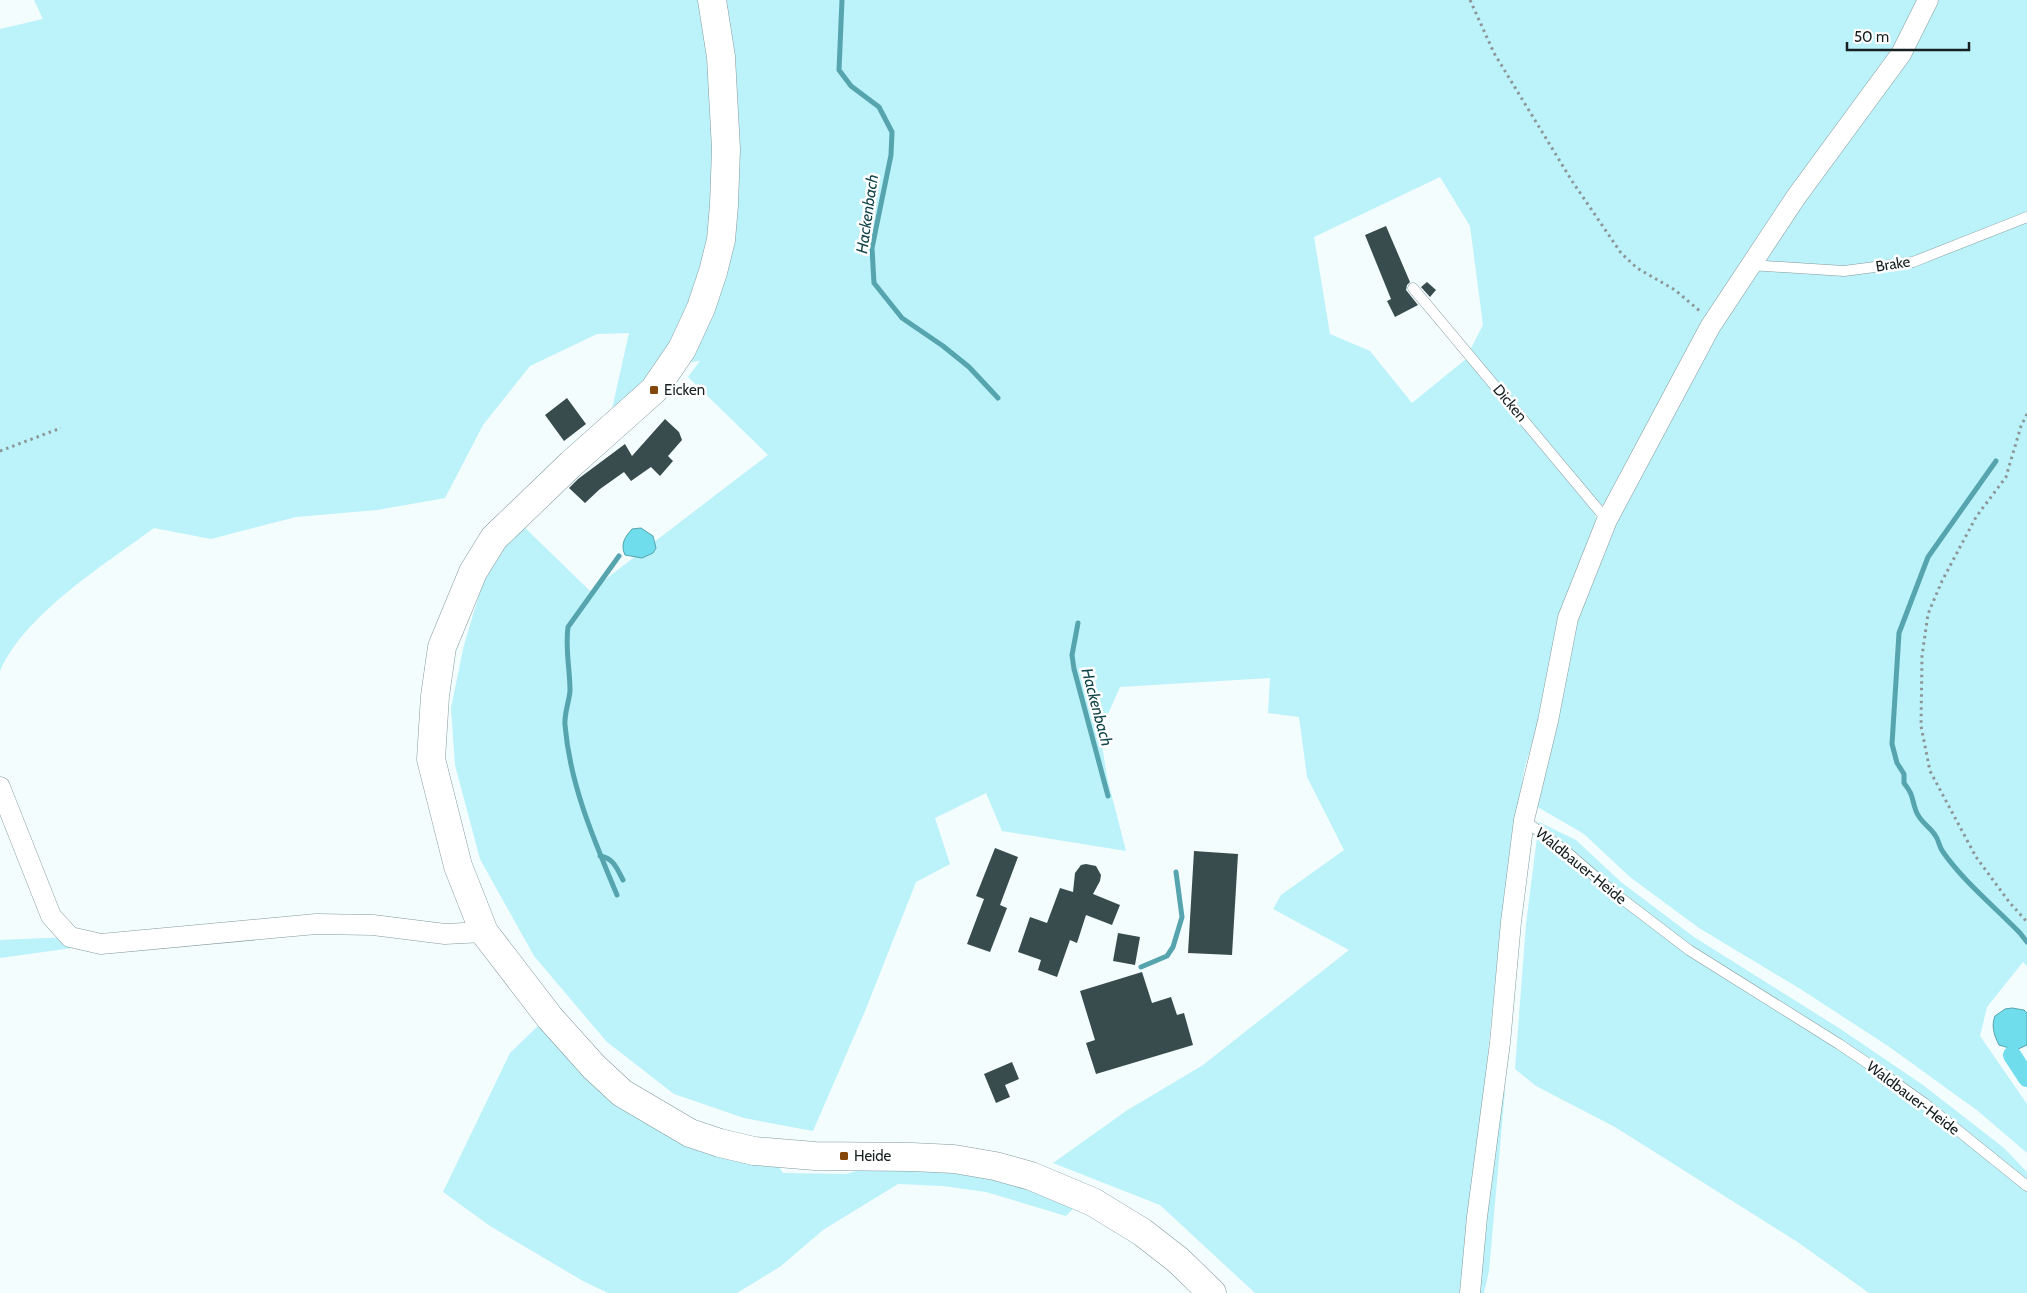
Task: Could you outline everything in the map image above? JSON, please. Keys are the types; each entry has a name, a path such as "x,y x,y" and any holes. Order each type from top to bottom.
{"main road":[{"path":"712,0 721,57 726,149 721,240 713,272 701,308 682,350 654,390 550,483 494,538 473,572 442,647 435,696 431,759 458,866 484,932 550,1018 594,1067 622,1093 690,1133 720,1144 754,1151 815,1156 954,1159 995,1166 1031,1176 1093,1202 1142,1232 1178,1260 1212,1293"}],"street":[{"path":"1524,820 1548,721 1568,618 1607,520 1713,323 1802,189 1901,54 1928,0"},
{"path":"0,787 51,916 70,937 101,944 316,924 374,925 445,934 484,932"},
{"name":"Waldbauer-Heide","path":"1470,1293 1477,1217 1500,1043 1511,922 1524,820"}],"lane":[{"name":"Brake","path":"1750,265 1844,271 1913,262 2027,217"},
{"name":"Dicken","path":"1413,288 1607,520"},
{"name":"Waldbauer-Heide","path":"1524,820 1689,950 1882,1073 1924,1103 2027,1186"}],"path":[{"path":"1470,0 1494,53 1572,180 1622,253 1637,268 1675,290 1713,323"},
{"path":"2027,414 2006,477 1976,517 1942,581 1928,614 1922,656 1921,726 1930,772 1976,857 2010,903 2027,922"},
{"path":"0,451 61,428"}],"shaded area":[{"path":"34,0 2027,0 2027,966 2023,962 1987,1007 1980,1036 2027,1104 2027,1153 1978,1111 1888,1046 1802,990 1699,928 1630,877 1584,834 1536,806 1574,624 1605,506 1599,504 1470,350 1483,325 1470,226 1440,177 1314,237 1330,334 1370,351 1412,403 1466,359 1595,514 1597,525 1524,770 1501,923 1464,1293 1255,1293 1160,1205 1053,1163 1126,1111 1203,1065 1349,950 1273,909 1281,895 1344,850 1307,777 1299,717 1268,713 1270,678 1120,687 1100,732 1107,777 1126,851 1002,831 986,793 935,818 950,864 916,882 865,1011 813,1131 744,1118 674,1094 607,1042 534,956 480,859 455,765 451,708 464,645 485,575 518,521 590,591 768,455 688,377 700,361 666,365 612,409 629,333 597,334 530,366 483,425 445,498 377,510 296,517 211,539 154,528 90,574 47,610 12,650 0,671 0,29 43,19"},
{"path":"1539,822 1576,840 1621,882 1694,937 1842,1030 1923,1085 2004,1148 2027,1172 2027,1293 1869,1293 1796,1241 1615,1127 1536,1086 1515,1069 1526,924"},
{"path":"70,937 101,944 0,958 0,940"},
{"path":"540,1024 745,1161 779,1167 783,1173 846,1174 875,1166 908,1166 1000,1179 1076,1206 1066,1216 986,1192 943,1186 898,1184 823,1230 781,1266 737,1293 608,1293 583,1281 490,1226 443,1192 510,1053"},
{"path":"1500,1089 1505,1091 1489,1271 1484,1293 1475,1293"}],"water":[{"path":"641,528 653,536 656,548 653,553 642,558 625,555 623,544 625,538 632,529"},
{"path":"2005,1009 2024,1010 2027,1013 2027,1045 2016,1050 1999,1045 1993,1027 1995,1016"}],"building":[{"path":"1386,226 1410,282 1406,290 1418,305 1395,317 1387,301 1391,299 1365,235"},
{"path":"1427,282 1436,290 1430,297 1421,287"},
{"path":"567,398 586,424 564,441 545,415"},
{"path":"665,419 679,432 682,440 668,456 673,461 660,476 651,467 631,481 624,472 600,489 585,503 569,488 578,479 625,444 632,456"},
{"path":"995,848 1018,857 1000,905 1007,908 990,952 967,944 984,899 976,896"},
{"path":"1194,851 1238,854 1232,955 1188,953"},
{"path":"1081,865 1096,866 1101,875 1093,894 1120,905 1112,925 1086,915 1077,943 1070,940 1057,977 1038,970 1041,960 1018,952 1030,917 1047,923 1060,888 1073,892 1075,873"},
{"path":"1118,933 1140,937 1135,965 1113,961"},
{"path":"1142,972 1152,1003 1171,997 1177,1015 1184,1013 1193,1045 1096,1074 1086,1043 1095,1040 1080,991"},
{"path":"1012,1062 1019,1079 1005,1085 1010,1097 996,1103 984,1074"}],"waterway":[{"name":"Hackenbach","path":"842,0 839,70 851,86 879,107 892,132 891,155 872,248 874,283 902,318 943,346 969,367 998,398"},
{"path":"1996,461 1928,557 1899,633 1892,744 1897,763 1904,774 1904,783 1911,794 1920,818 1935,835 1942,850 1960,874 2027,942"},
{"path":"617,895 584,812 572,769 565,721 570,691 568,627 619,556"},
{"name":"Hackenbach","path":"1078,623 1072,655 1074,669 1108,796"},
{"path":"600,856 612,862 623,880"},
{"name":"Hackenbach","path":"1141,967 1167,956 1173,947 1182,917 1176,872"},
{"path":"2012,1055 2027,1078"}],"place":[{"name":"Eicken","path":"654,390"},
{"name":"Heide","path":"844,1156"}]}
